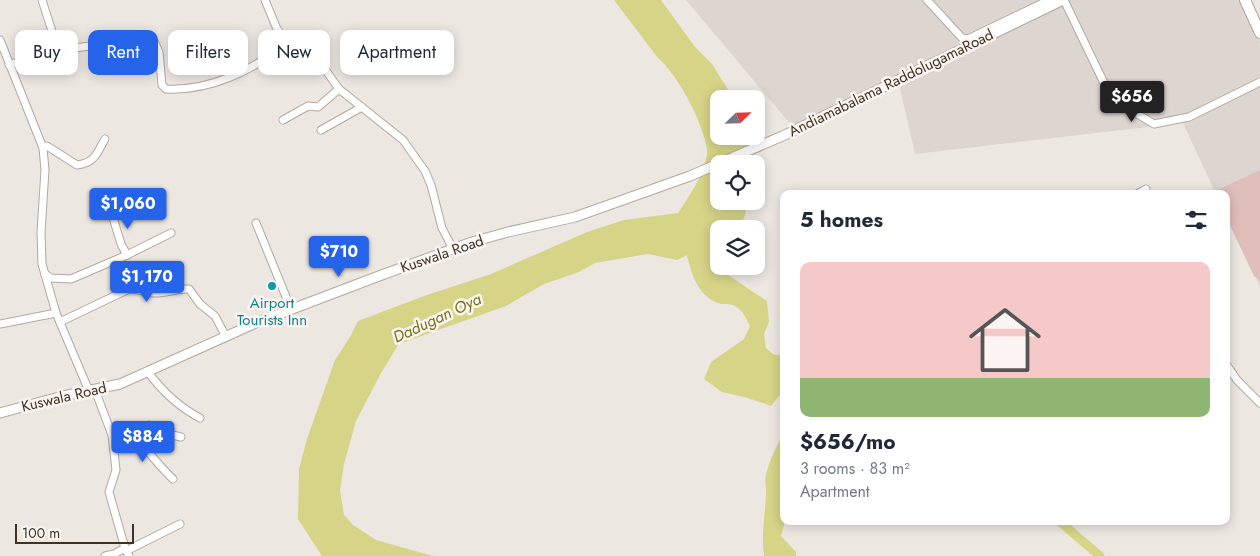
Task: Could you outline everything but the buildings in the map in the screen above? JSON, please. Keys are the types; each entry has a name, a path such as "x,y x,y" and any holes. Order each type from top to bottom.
{"main road":[{"path":"1245,0 1260,33"}],"street":[{"path":"42,0 52,30"},
{"path":"265,0 278,30"},
{"path":"927,0 962,38 968,39 1049,0"},
{"path":"1063,0 1105,85 1121,104 1154,124 1189,117 1260,82"},
{"name":"Andiamabalama RaddolugamaRoad","path":"690,176 787,134 1063,0"},
{"path":"0,40 43,148 45,170 41,232 42,264 56,313 112,435 116,470 109,492 127,551"},
{"path":"78,47 126,41 154,41 159,52 162,85 166,89 181,90 205,86 248,69 258,63"},
{"path":"9,65 15,63"},
{"path":"329,75 339,89 403,140 426,171 442,228 453,249"},
{"path":"283,120 308,106 318,107 339,89"},
{"path":"321,130 362,106"},
{"path":"43,148 47,146 77,165 87,164 95,158 105,139"},
{"name":"Kuswala Road","path":"0,413 120,384 226,336 292,309 453,249 508,232 576,217 690,176"},
{"path":"111,211 121,244 127,255"},
{"path":"256,223 292,309"},
{"path":"45,273 51,278 71,279 127,255 171,233"},
{"path":"60,322 129,289 153,293 180,288 189,290 200,304 215,316 226,336"},
{"path":"0,324 56,313"},
{"path":"1230,370 1237,380 1260,403"},
{"path":"148,372 183,410 200,418"},
{"path":"112,435 149,425 164,433 181,437"},
{"path":"130,430 157,464 173,479"},
{"path":"105,556 127,551 180,524"}],"shaded area":[{"path":"686,0 1240,0 1260,42 1260,286 1230,223 1230,190 1214,190 1183,123 915,154 898,80 792,126 765,94 765,90 762,90"},
{"path":"1260,170 1260,281 1254,276 1230,225 1230,190 1217,190"}],"water":[{"name":"Dadugan Oya","path":"614,0 661,0 695,47 712,64 728,90 710,90 710,145 751,145 753,155 710,155 710,210 746,210 742,220 710,220 710,275 728,275 767,301 769,322 764,334 766,348 773,354 780,355 780,395 771,406 722,392 704,379 711,362 744,339 750,326 736,306 718,303 705,295 696,283 687,255 677,260 648,254 595,263 579,272 544,284 506,306 399,344 381,373 356,421 344,464 340,490 344,515 353,525 376,540 433,556 322,556 298,519 299,469 307,439 335,360 358,321 424,296 491,274 587,232 624,220 678,213 696,185 705,163 707,149 697,118 680,85"},
{"path":"780,440 780,525 784,525 781,536 796,552 796,556 764,556 765,477 771,458"}],"waterway":[{"path":"1064,525 1100,556"}],"place":[{"name":"Airport Tourists Inn","path":"272,286"}]}
